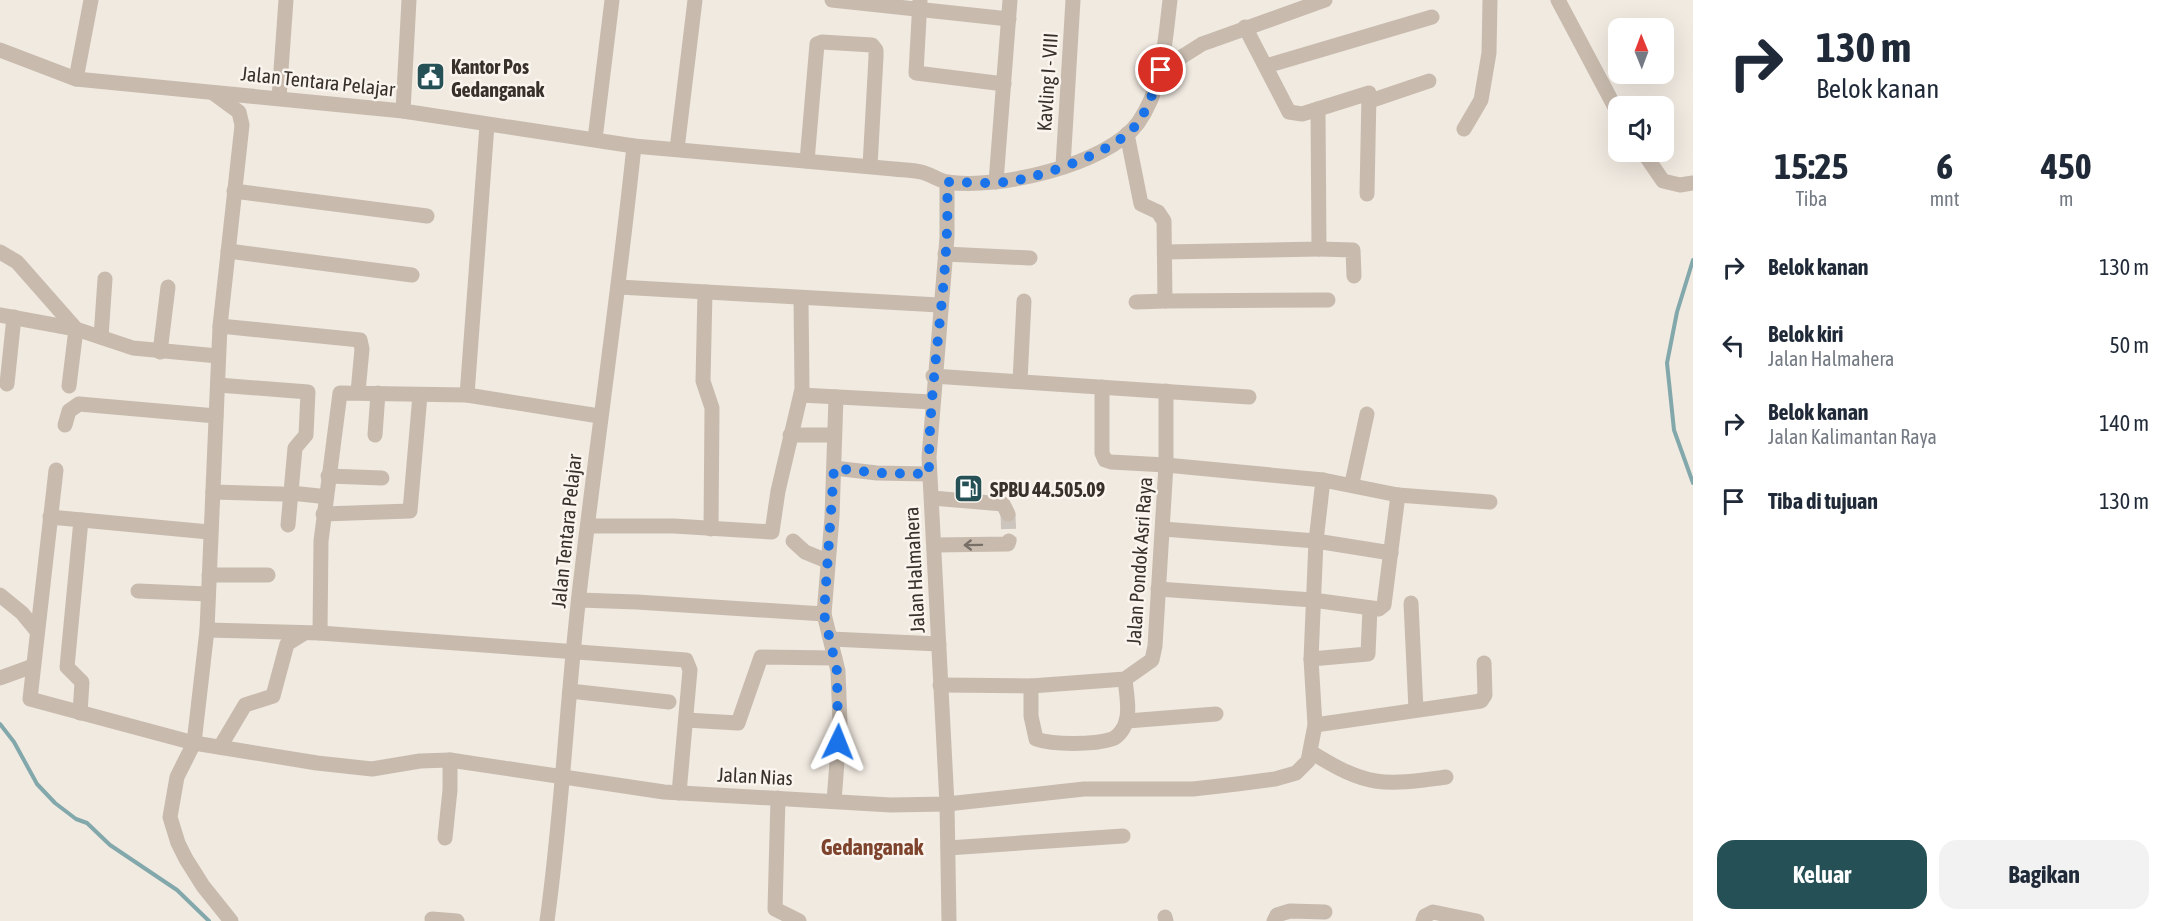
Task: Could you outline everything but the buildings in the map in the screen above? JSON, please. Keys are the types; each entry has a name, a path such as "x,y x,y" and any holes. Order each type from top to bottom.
{"street":[{"path":"76,79 91,0"},
{"path":"279,98 286,0"},
{"path":"403,111 409,0"},
{"path":"595,139 612,0"},
{"path":"676,149 695,0"},
{"path":"832,0 919,5 1009,19"},
{"path":"996,183 1010,0"},
{"name":"Kavling I - VIII","path":"1063,166 1073,0"},
{"path":"1165,301 1164,221 1158,212 1141,204 1127,134 1138,122 1161,70 1170,0"},
{"path":"1161,70 1203,44 1325,0"},
{"path":"1464,129 1481,100 1489,53 1490,0"},
{"path":"1558,0 1609,96"},
{"path":"919,5 916,73 1004,84"},
{"path":"1266,66 1432,17"},
{"path":"1245,27 1289,112 1302,114 1368,93 1370,101 1367,194"},
{"path":"807,161 817,44 822,42 872,45 876,50 876,57 870,166"},
{"name":"Jalan Tentara Pelajar","path":"0,50 76,79 403,111 634,146 922,172 947,182 1011,182 1063,166 1104,149 1127,134"},
{"path":"1370,101 1429,81"},
{"path":"210,91 241,116 218,356 213,492 209,532 207,630 194,743 177,777 171,805 171,824 186,859 208,893 231,921"},
{"path":"1318,110 1318,249"},
{"path":"467,395 487,125"},
{"name":"Jalan Tentara Pelajar","path":"547,921 599,416 619,287 634,146"},
{"path":"1650,162 1663,181 1680,185 1693,183"},
{"name":"Jalan Halmahera","path":"947,182 945,254 933,376 929,474 935,545 950,921"},
{"path":"234,191 427,216"},
{"path":"1165,252 1353,249 1354,276"},
{"path":"228,251 412,275"},
{"path":"0,252 17,262 76,329 69,386"},
{"path":"945,254 1030,258"},
{"path":"101,337 105,279"},
{"path":"160,352 168,287"},
{"path":"619,287 939,305"},
{"path":"705,292 703,381 712,408 711,529"},
{"path":"588,526 772,531 790,435 801,395 801,298"},
{"path":"1136,302 1328,300"},
{"path":"1020,381 1024,301"},
{"path":"7,384 7,316 76,329 133,348 218,356"},
{"path":"220,326 360,340 362,349 358,393"},
{"path":"933,376 1249,397"},
{"path":"218,385 307,391 306,435 295,448 287,494 288,525"},
{"path":"1102,387 1102,453 1105,460 1166,465 1166,391"},
{"path":"313,633 323,514 338,396 343,392 467,395 599,416"},
{"path":"375,435 378,393"},
{"path":"323,514 410,511 420,395"},
{"path":"801,395 932,402"},
{"path":"834,801 840,723 835,658 824,614 832,517 836,397"},
{"path":"65,425 69,411 80,404 216,416"},
{"path":"1352,483 1367,414"},
{"path":"790,435 834,435"},
{"name":"Jalan Pondok Asri Raya","path":"1125,679 1152,660 1155,646 1166,465 1352,483 1398,495 1490,502"},
{"path":"834,468 877,473 929,474"},
{"path":"0,678 33,666 56,470"},
{"path":"328,476 382,478"},
{"path":"1323,480 1316,540 1313,600 1311,659 1315,725 1311,752 1344,772 1375,782 1399,783 1446,777"},
{"path":"213,492 320,496"},
{"path":"1158,589 1313,600 1379,609 1384,605 1398,495"},
{"path":"932,498 1003,504 1008,514"},
{"path":"51,517 209,532"},
{"path":"80,713 82,682 67,667 81,520"},
{"path":"1163,529 1316,540 1391,553"},
{"path":"793,541 805,552 827,561"},
{"path":"935,545 1008,544 1009,541"},
{"path":"209,575 268,575"},
{"path":"138,591 208,594"},
{"path":"0,595 22,613 36,630"},
{"path":"579,600 824,614"},
{"path":"1411,603 1416,710"},
{"path":"1311,659 1368,654 1370,608"},
{"path":"207,630 313,633 688,661 690,670 679,793"},
{"path":"220,747 245,705 273,696 287,644 313,633"},
{"path":"831,639 939,645"},
{"path":"686,720 738,723 761,657 835,658"},
{"path":"1315,725 1481,700 1485,695 1484,663"},
{"name":"Jalan Nias","path":"33,666 32,700 194,743 357,768 450,760 679,793 891,805 947,804 1084,789 1193,789 1275,779 1296,773 1308,761 1311,752"},
{"path":"940,685 1031,686 1125,679 1127,721 1119,735 1112,739 1065,743 1036,739 1031,716 1031,686"},
{"path":"570,691 669,702"},
{"path":"1127,721 1216,714"},
{"path":"445,838 450,790 450,760"},
{"path":"778,798 775,909 800,921"},
{"path":"948,848 1123,836"},
{"path":"1274,921 1277,915 1290,911 1325,912"},
{"path":"1423,921 1425,916 1433,912 1477,921"},
{"path":"432,919 457,921"}],"waterway":[{"path":"1693,260 1677,312 1667,363 1674,430 1693,483"},
{"path":"0,724 14,742 37,784 55,803 76,819 87,823 110,845 177,890 209,921"}],"tunnel":[{"path":"1008,514 1009,541"}],"place":[{"name":"Kantor Pos Gedanganak","path":"430,77"},
{"name":"SPBU 44.505.09","path":"969,489"}],"district":[{"name":"Gedanganak","path":"872,847"}],"route":[{"path":"838,742 840,723 837,671 824,614 834,468 877,473 929,474 933,376 946,237 947,182 1011,182 1081,160 1104,149 1127,134 1138,122 1161,70"}]}
